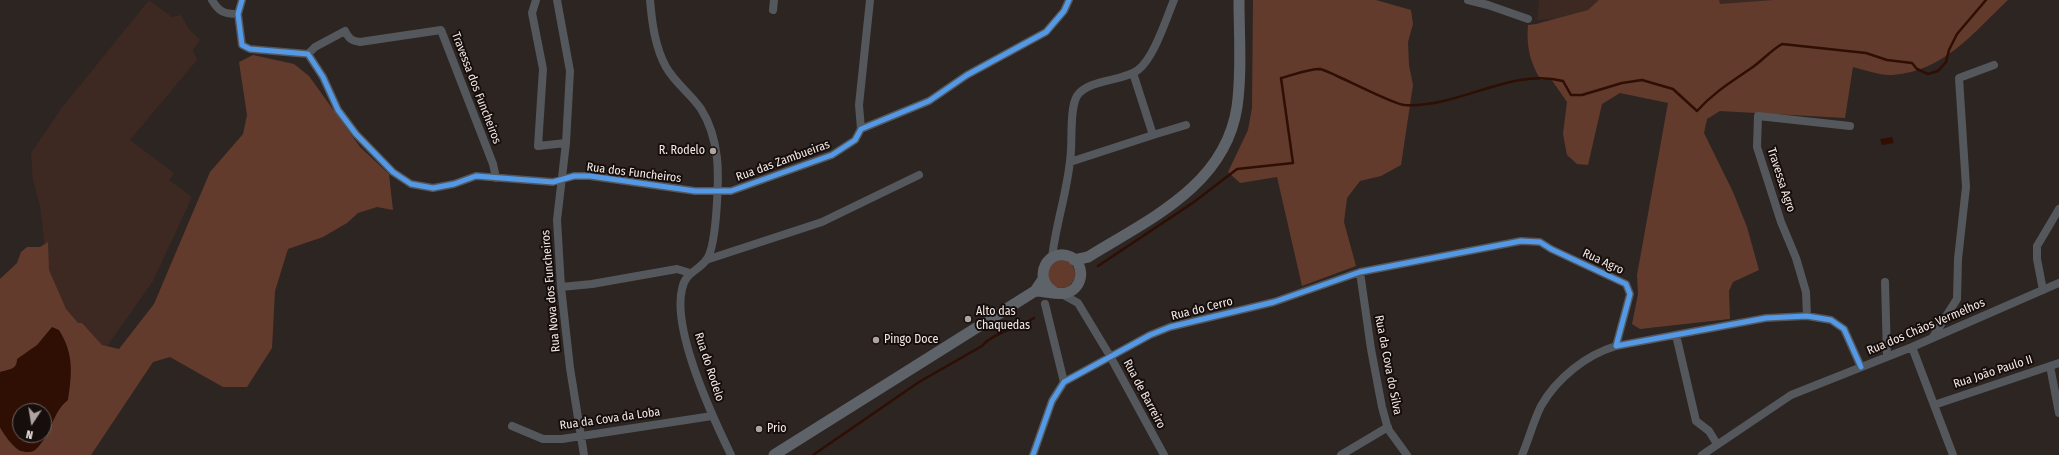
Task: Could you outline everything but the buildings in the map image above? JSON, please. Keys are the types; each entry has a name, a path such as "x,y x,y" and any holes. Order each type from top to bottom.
{"main road":[{"path":"1074,260 1088,257 1176,203 1196,186 1215,163 1228,138 1237,107 1239,72 1239,0"},
{"path":"774,455 1035,291 1043,279 1044,267 1052,258 1063,255 1074,260 1080,270 1080,282 1072,291 1057,293 1035,291"},
{"path":"1080,270 1088,257"},
{"path":"1043,279 1049,289 1057,293"}],"street":[{"path":"212,0 217,9 225,14 238,14"},
{"path":"242,0 238,14 242,45 250,50 308,54"},
{"path":"536,0 532,13 543,69 538,146 566,143"},
{"path":"650,0 657,47 666,68 701,110 711,131 717,159 716,222 706,260"},
{"path":"773,10 774,0"},
{"path":"861,129 859,105 870,0"},
{"name":"Rua das Zambueiras","path":"716,192 731,192 832,155 855,140 861,129 929,101 967,75 1046,32 1064,11 1069,0"},
{"path":"1052,258 1054,241 1064,202 1070,162 1073,106 1077,96 1084,89 1138,70 1147,61 1174,0"},
{"path":"1468,0 1488,5 1528,19"},
{"name":"Rua Nova dos Funcheiros","path":"556,1 570,71 566,143 557,220 561,287 570,368 584,455"},
{"name":"Travessa dos Funcheiros","path":"308,54 315,48 345,32 348,38 360,42 441,30 493,164 496,178"},
{"name":"Rua dos Funcheiros","path":"308,54 323,77 338,110 356,134 393,172 411,184 433,188 454,184 476,176 553,182 574,176 590,176 639,184 716,192"},
{"path":"1933,338 1956,299 1958,259 1966,187 1959,78 1994,65"},
{"path":"1133,73 1153,135"},
{"name":"Travessa Agro","path":"1807,316 1806,292 1798,264 1781,222 1757,147 1758,116 1850,126"},
{"path":"1070,162 1186,124"},
{"path":"706,260 822,222 919,175"},
{"path":"2043,290 2037,246 2059,209"},
{"path":"1054,241 1063,255"},
{"name":"Rua Agro","path":"1360,272 1521,241 1540,242 1551,249 1626,284 1630,294 1616,346"},
{"name":"Rua do Rodelo","path":"706,260 690,273 682,287 680,301 682,320 689,354 712,416 730,455"},
{"path":"561,287 592,284 677,269 690,273"},
{"name":"Rua do Cerro","path":"1033,455 1052,401 1064,382 1110,356 1150,335 1170,327 1274,302 1360,272"},
{"name":"Rua da Cova do Silva","path":"1360,272 1371,349 1382,407 1388,427 1407,455"},
{"path":"1078,303 1080,282"},
{"path":"1885,282 1886,357"},
{"name":"Rua dos Chãos Vermelhos","path":"1702,455 1716,444 1791,395 1933,338 2059,283"},
{"name":"Rua de Barreiro","path":"1057,293 1078,303 1110,356 1164,455"},
{"path":"1045,304 1064,382"},
{"path":"1522,455 1541,406 1551,392 1578,364 1601,350 1616,346 1766,318 1807,316 1831,320 1844,329 1861,367"},
{"path":"1676,335 1696,421 1709,431 1716,444"},
{"path":"1912,346 1953,455"},
{"name":"Rua João Paulo II","path":"1934,405 2059,363"},
{"path":"2050,366 2059,412"},
{"name":"Rua da Cova da Loba","path":"512,426 543,439 582,437 712,416"},
{"path":"1342,455 1388,427"}],"shaded area":[{"path":"149,0 172,17 181,15 189,29 200,40 193,50 197,60 130,140 174,173 169,180 192,197 153,281 105,349 82,323 75,323 50,294 40,206 33,181 31,153 61,109"},
{"path":"1253,0 1376,0 1411,10 1413,24 1408,42 1409,65 1413,85 1401,165 1381,176 1360,181 1347,198 1344,222 1356,266 1302,286 1277,177 1240,183 1228,172 1248,130 1252,108"},
{"path":"1539,0 1800,0 1537,20"},
{"path":"1599,0 1719,0 1720,4 1774,0 2008,0 1970,37 1943,58 1928,66 1911,72 1893,75 1878,74 1853,67 1845,118 1720,111 1707,119 1704,133 1733,192 1747,227 1759,270 1733,282 1729,291 1730,319 1640,329 1632,324 1638,294 1637,275 1668,103 1620,93 1602,104 1588,165 1577,164 1567,155 1563,134 1567,102 1551,79 1541,80 1534,67 1528,47 1528,25 1588,10"},
{"path":"253,55 294,64 309,76 360,147 389,174 393,210 377,207 358,213 347,223 323,237 288,249 275,291 272,348 247,387 223,387 170,357 153,362 91,455 0,455 0,279 17,263 21,252 27,247 40,247 48,242 49,270 66,309 78,323 82,323 102,345 119,349 154,304 210,172 243,134 247,115 239,62"},
{"path":"1892,137 1894,143 1882,145 1880,139"},
{"path":"1061,260 1071,264 1075,274 1071,284 1061,288 1051,284 1047,274 1051,264"},
{"path":"52,327 59,330 64,339 71,364 68,400 58,411 52,423 52,403 12,403 12,443 41,443 32,452 18,450 12,444 0,427 0,372 14,367 17,363 17,359 37,345"}],"waterway":[{"path":"1098,266 1194,202 1237,169 1293,163 1281,78 1320,69 1382,97 1404,105 1424,105 1444,101 1504,83 1524,79 1543,78 1563,81 1571,95 1582,95 1622,83 1642,80 1673,89 1697,111 1716,93 1782,44 1866,53 1887,60 1912,63 1917,69 1928,74 1938,71 1946,62 1949,50 1957,34 1986,0"},
{"path":"813,455 919,382 982,346 987,341 999,334 1034,318"}],"cycle path":[{"path":"242,0 238,14 242,45 250,49 308,54 323,77 338,110 356,134 393,172 411,184 433,188 454,184 476,176 553,182 574,176 590,176 695,191 731,191 832,155 855,140 861,129 929,101 967,75 1046,32 1064,11 1069,0"},
{"path":"1033,455 1052,401 1064,382 1150,335 1170,327 1274,302 1360,272 1521,241 1540,242 1551,249 1626,284 1630,294 1616,346 1766,318 1807,316 1831,320 1844,329 1861,367"}],"place":[{"name":"R. Rodelo","path":"713,151"},
{"name":"Alto das Chaquedas","path":"968,319"},
{"name":"Pingo Doce","path":"876,340"},
{"name":"Prio","path":"759,429"}]}
